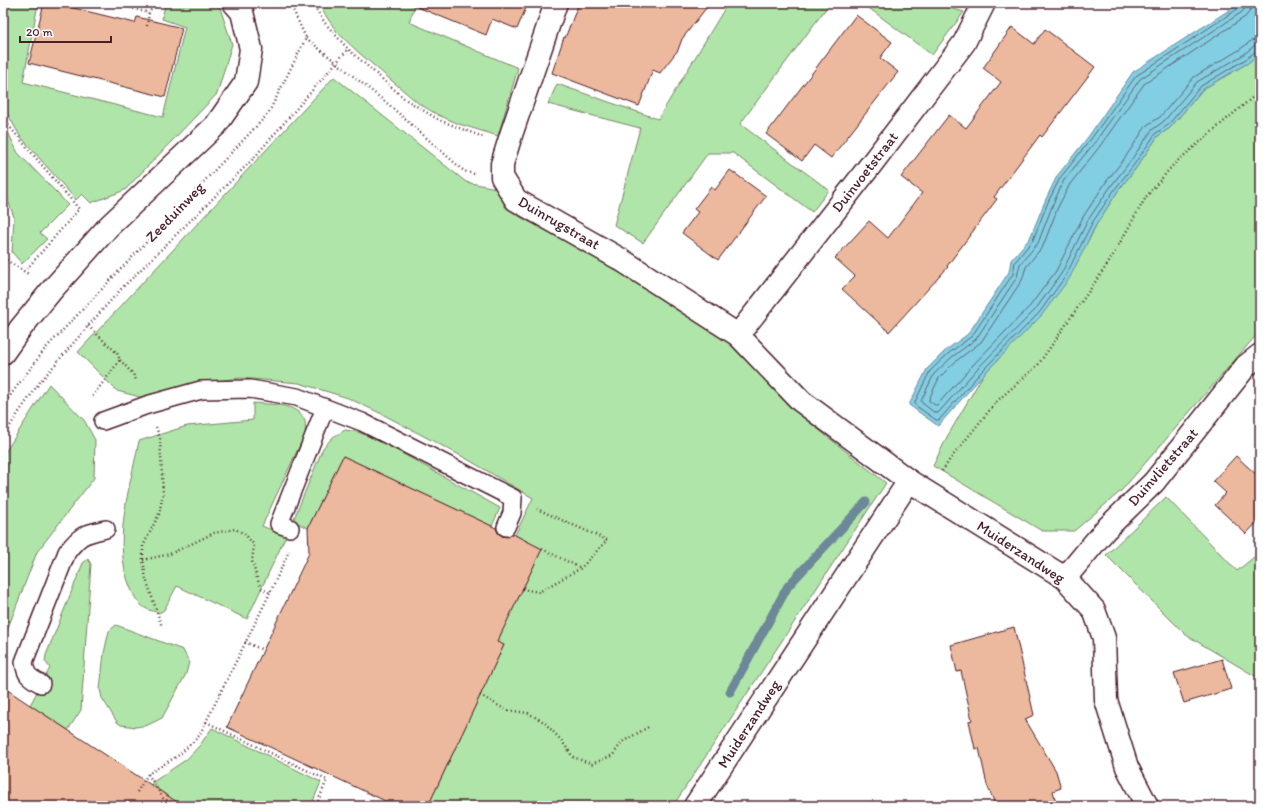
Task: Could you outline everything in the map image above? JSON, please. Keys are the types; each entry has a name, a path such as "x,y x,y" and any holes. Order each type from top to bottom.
{"street":[{"path":"3,353 50,291 109,226 216,125 246,82 251,49 242,12 234,3"},
{"path":"502,177 502,164 556,3"},
{"name":"Duinvoetstraat","path":"738,335 964,43 984,3"},
{"name":"Duinrugstraat","path":"502,177 516,200 620,259 738,335"},
{"name":"Muiderzandweg","path":"738,335 800,401 909,481 1065,578 1094,610 1104,638 1106,700 1127,768 1147,806"},
{"name":"Duinvlietstraat","path":"1065,578 1105,530 1154,482 1246,366 1260,355"},
{"name":"Muiderzandweg","path":"695,806 909,481"}],"lane":[{"path":"103,421 147,405 201,390 250,389 297,397 362,422 513,498 512,513 506,527"},
{"path":"284,526 325,408"},
{"path":"41,684 28,677 24,662 67,552 75,542 85,534 106,529"}],"path":[{"path":"79,3 93,7 93,3"},
{"path":"114,3 150,13"},
{"path":"147,26 154,3"},
{"path":"290,3 306,38 388,104 464,171 483,177 502,177"},
{"path":"312,3 325,23 348,49 405,99 439,120 508,146"},
{"name":"Zeeduinweg","path":"3,405 45,349 268,114 306,38"},
{"path":"3,440 6,432 40,382 88,326 122,288 252,160 348,49"},
{"path":"928,493 951,458 997,401 1038,365 1109,262 1146,198 1174,164 1260,91"},
{"path":"3,119 79,209 25,271"},
{"path":"3,213 3,259 31,275"},
{"path":"88,326 117,353 120,360 133,374 160,438 163,494 158,514 143,546 143,560 146,579 162,627"},
{"path":"92,397 120,360"},
{"path":"513,498 606,540 581,568 539,592 522,589"},
{"path":"137,792 148,774 179,755 199,736 270,593 298,532 284,526"},
{"path":"143,560 170,554 214,533 235,530 245,534 254,546 252,561 257,578 261,588 270,593"},
{"path":"542,549 581,568"},
{"path":"245,642 263,650"},
{"path":"480,695 506,710 528,713 544,722 561,740 573,757 592,764 613,755 622,742 650,726"},
{"path":"206,722 327,780 316,806"},
{"path":"148,774 163,798 177,806"}],"green space":[{"path":"3,3 38,4 23,82 163,117 185,27 162,19 165,5 160,5 160,3 214,3 219,5 232,44 217,94 125,190 91,203 82,194 76,200 20,136 7,113 3,94"},
{"path":"317,3 416,3 409,22 518,68 498,136 459,124 438,115 418,103 337,32"},
{"path":"728,3 830,3 740,124 829,190 812,212 733,153 708,153 643,243 614,225 640,128 548,104 557,84 658,119"},
{"path":"862,3 933,3 964,12 932,55"},
{"path":"1260,53 1260,331 1121,491 1074,531 1042,531 933,466 947,437 983,375 1004,353 1090,238 1096,225 1118,191 1158,136 1170,128 1203,89 1248,63"},
{"path":"334,77 466,182 496,188 506,208 522,218 627,273 732,344 795,411 886,483 673,806 428,806 504,645 497,642 542,549 515,535 533,498 467,459 382,414 348,398 299,383 240,378 200,383 140,397 117,391 78,352"},
{"path":"3,126 5,126 18,153 68,205 40,233 47,239 22,264 12,252 14,217 3,187"},
{"path":"49,384 84,420 95,440 94,478 37,552 3,641 4,454"},
{"path":"253,403 290,407 296,410 305,421 305,434 262,526 286,536 247,619 177,586 164,610 159,613 147,609 138,602 135,597 125,572 122,535 127,496 139,441 187,426 253,420"},
{"path":"345,430 358,432 380,441 500,508 492,526 343,456 308,528 293,521 323,448 333,437"},
{"path":"1166,497 1237,571 1260,552 1260,679 1186,635 1106,555"},
{"path":"88,559 91,564 81,710 68,730 30,705 50,668 45,661 46,655 83,563"},
{"path":"116,625 183,650 189,662 186,674 162,718 148,725 136,727 121,725 117,722 102,698 100,689 104,653 109,631"},
{"path":"212,728 321,782 311,806 157,806 143,796 153,782 187,759 200,745"}],"water":[{"path":"1240,3 1260,3 1260,53 1248,63 1203,89 1170,128 1158,136 1118,191 1096,225 1069,279 1041,316 983,375 938,426 909,405 927,369 946,350 968,334 1009,272 1011,260 1030,238 1057,176 1088,137 1133,72"}],"building":[{"path":"44,3 53,3 135,23 137,17 182,28 165,97 29,63"},
{"path":"410,3 528,3 517,29 492,19 486,35"},
{"path":"579,3 710,3 682,39 678,50 660,73 653,70 639,106 552,73 564,37 565,38"},
{"path":"856,15 892,42 880,58 898,72 831,158 814,145 802,161 766,134"},
{"path":"1012,27 1034,44 1045,29 1095,67 1042,137 1040,135 994,197 997,199 947,266 948,267 889,332 842,289 855,276 835,258 869,221 888,238 922,193 901,177 949,115 966,128 1001,82 983,68"},
{"path":"730,170 766,196 718,260 682,233 698,212 694,209 711,187 715,190"},
{"path":"343,456 496,528 498,533 502,536 508,537 513,534 542,549 497,642 504,645 428,806 396,806 227,727 309,553 308,528"},
{"path":"1236,456 1260,478 1260,519 1246,534 1215,505 1226,493 1213,481"},
{"path":"1014,627 1034,715 1025,719 1056,771 1061,788 1053,791 1057,806 996,806 987,785 979,748 975,749 969,721 972,720 961,671 957,672 951,645"},
{"path":"1222,659 1231,689 1184,703 1174,673"},
{"path":"3,687 30,705 183,806 3,806"}],"waterway":[{"path":"730,692 788,586 866,502"}]}
